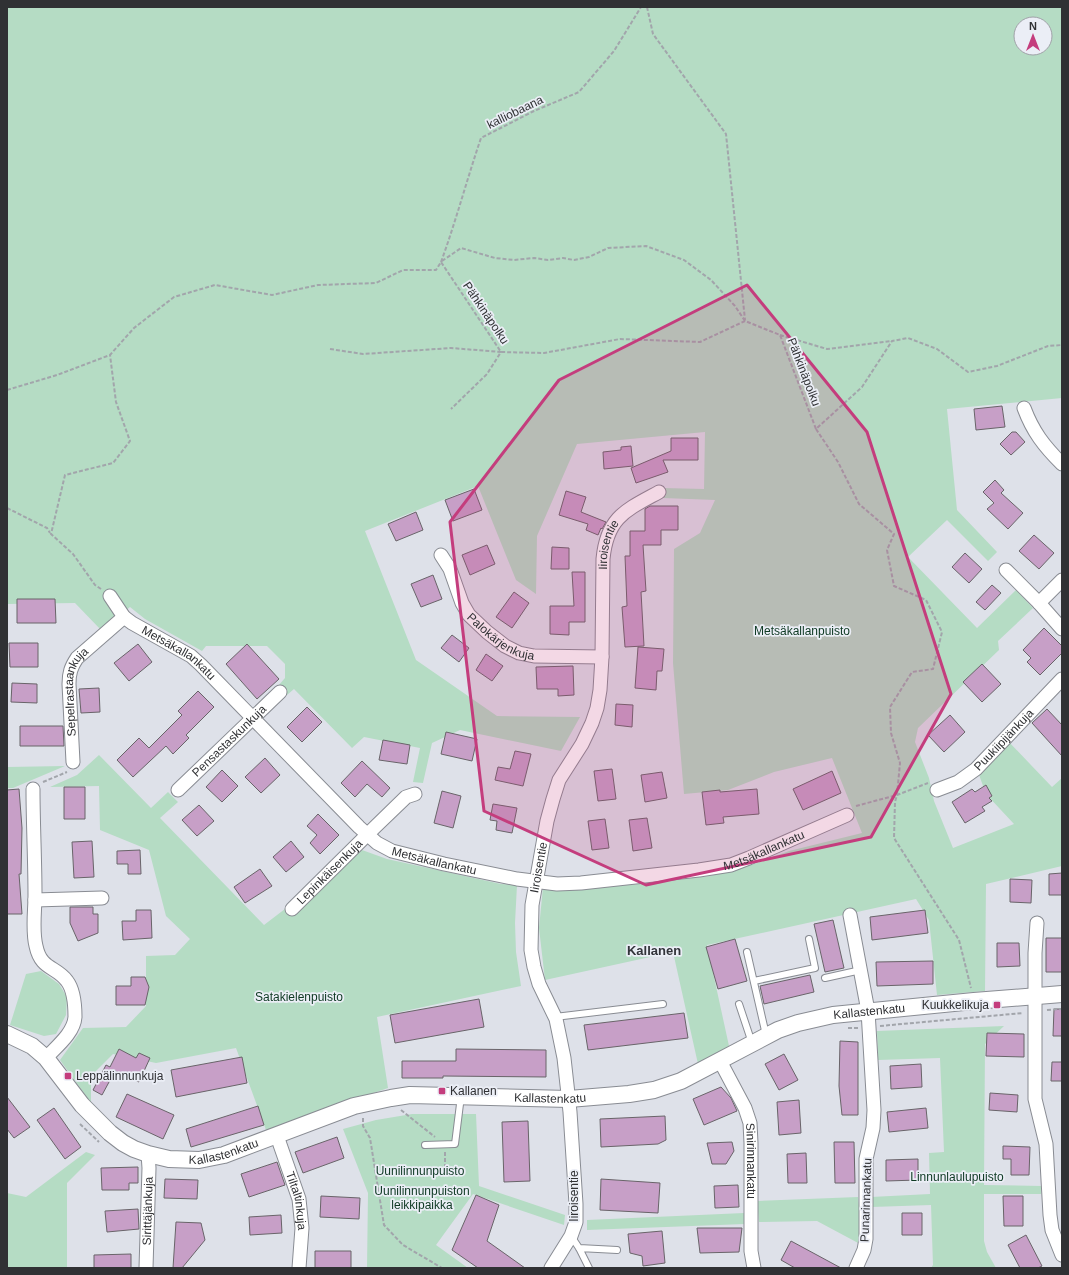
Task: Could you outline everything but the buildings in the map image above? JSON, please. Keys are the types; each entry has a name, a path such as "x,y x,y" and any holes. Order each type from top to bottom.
{"street":[{"path":"1024,408 1030,424 1038,438 1062,464"},
{"name":"Iiroisentie","path":"551,1268 571,1236 576,1222 576,1204 569,1099 560,1035 555,1017 539,984 534,967 531,950 532,905 547,821 559,780 582,744 596,713 600,690 602,657 604,544 610,529 617,519 628,509 659,492"},
{"name":"Palokärjenkuja","path":"441,555 450,569 462,603 469,615 505,646 519,653 534,656 602,657"},
{"path":"1006,570 1039,602 1062,629"},
{"path":"1039,602 1062,580"},
{"name":"Metsäkallankatu","path":"110,596 124,617 190,656 201,665 367,835 377,843 392,851 412,857 536,881 557,884 581,883 699,870 731,864 749,858 849,811"},
{"name":"Sepelrastaankuja","path":"73,762 69,684 69,674 72,665 77,658 124,617"},
{"name":"Puukiipijänkuja","path":"938,790 958,782 976,769 1062,679"},
{"name":"Pensastaskunkuja","path":"178,790 280,692"},
{"path":"32,789 35,900 34,936 40,958 46,966 67,981 71,990 75,1019 71,1028 46,1058"},
{"name":"Lepinkäisenkuja","path":"292,909 406,797 415,794"},
{"path":"35,900 102,898"},
{"name":"Punarinnankatu","path":"850,915 868,1011 874,1110 866,1159 866,1239 864,1250 856,1268"},
{"path":"1037,923 1035,953 1035,1099 1046,1144 1052,1230 1062,1255"},
{"name":"Kallastenkatu","path":"7,1034 32,1046 46,1058 82,1105 105,1129 123,1143 148,1154 183,1160 208,1159 224,1155 371,1101 410,1096 569,1099 629,1094 654,1090 680,1081 766,1036 798,1023 817,1018 868,1011 1062,994"},
{"name":"Sinirinnankatu","path":"720,1061 745,1108 750,1123 751,1251 754,1268"},
{"name":"Tiltaltinkuja","path":"277,1136 299,1199 302,1228 299,1268"},
{"name":"Sirittäjänkuja","path":"146,1268 149,1168 148,1154"}],"lane":[{"path":"754,981 814,968 809,939"},
{"path":"747,952 766,1036"},
{"path":"825,978 861,970"},
{"path":"555,1017 663,1004"},
{"path":"739,1004 752,1044"},
{"path":"425,1145 455,1144 462,1096"},
{"path":"571,1236 589,1268"},
{"path":"579,1248 617,1250"}],"path":[{"name":"kalliobaana","path":"441,262 454,226 481,138 534,111 580,92 614,51 641,7"},
{"path":"647,7 653,34 726,134 745,321"},
{"path":"7,390 58,375 110,355 134,328 174,297 215,284 272,295 318,286 376,283 403,270 436,270 441,262 461,248 495,258 514,260 534,258 548,260 563,258 574,260 589,257 608,248 646,246 684,260 711,280 735,306 745,321"},
{"name":"Pähkinäpolku","path":"441,262 501,352 544,353 620,339 700,342 745,321 780,335 816,429 862,387 892,341"},
{"path":"780,335 827,349 908,338 937,349 968,372 997,366 1048,346 1062,345"},
{"path":"330,349 363,354 451,348 501,352 487,374 451,409"},
{"path":"51,534 65,475 113,463 130,441 116,402 110,355"},
{"path":"816,429 838,462 860,504 894,534 886,550 894,586 926,600 942,632 933,668 912,672 890,707 891,733 900,763 895,802 894,838 959,940 974,1001"},
{"path":"7,508 47,528 51,534 73,554 95,585 110,596"},
{"path":"32,789 71,770 73,762"},
{"path":"849,811 897,795"},
{"path":"363,1116 363,1126 370,1138 384,1225 403,1245 442,1268"}],"highlighted area":[{"path":"747,285 867,432 951,694 871,837 646,885 484,811 450,522 559,380"}],"green space":[{"name":"Metsäkallanpuisto","path":"7,7 1062,7 1062,398 947,409 957,510 997,552 988,561 947,520 908,557 977,628 1016,590 1033,608 998,641 999,650 918,728 915,742 929,778 934,801 953,848 1014,824 986,794 978,772 1009,742 1052,787 1062,778 1062,866 986,884 985,991 937,995 929,920 916,899 707,945 729,1046 698,1064 673,952 545,980 539,928 543,887 555,888 630,885 710,876 751,865 789,851 862,833 832,758 774,772 728,790 684,794 673,663 674,549 700,533 715,500 663,498 663,488 704,489 705,432 577,444 537,536 536,594 516,580 478,486 365,531 416,660 497,716 580,717 561,751 460,730 432,743 423,783 413,782 420,748 364,737 352,748 294,689 287,695 278,686 285,678 285,664 267,646 206,646 202,651 145,619 130,607 101,630 75,603 7,604"},
{"name":"Satakielenpuisto","path":"99,755 151,808 168,792 178,802 160,818 264,925 362,850 387,859 501,884 517,885 515,923 516,952 521,986 377,1017 388,1088 266,1130 236,1048 156,1063 113,1054 91,1076 91,1103 60,1060 83,1028 126,1027 146,1006 146,956 175,955 190,939 166,916 149,850 100,830 99,786 50,787 77,775"},
{"path":"65,766 13,788 7,788 7,767"},
{"path":"41,971 59,984 67,997 66,1015 56,1034 44,1036 10,1025 26,974"},
{"name":"Linnunlaulupuisto","path":"1004,1026 985,1044 984,1185 1041,1186 1041,1194 984,1194 984,1241 987,1252 996,1268 931,1268 933,1265 931,1205 872,1207 871,1197 930,1194 929,1153 944,1152 940,1058 878,1060 877,1031"},
{"name":"Uunilinnunpuisto","path":"412,1114 476,1114 479,1186 565,1215 564,1225 473,1194 436,1245 468,1268 367,1268 368,1193 343,1129 376,1120"},
{"path":"86,1152 95,1155 67,1183 67,1268 7,1268 7,1193 26,1197"},
{"path":"858,1197 862,1231 860,1244 817,1221 759,1222 757,1201"},
{"path":"744,1213 745,1224 587,1230 587,1220"}],"place":[{"name":"Kuukkelikuja","path":"997,1005"},
{"name":"Leppälinnunkuja","path":"68,1076"},
{"name":"Kallanen","path":"442,1091"}],"district":[{"name":"Kallanen","path":"654,950"}],"park label":[{"name":"Uunilinnunpuiston leikkipaikka","path":"422,1198"}]}
